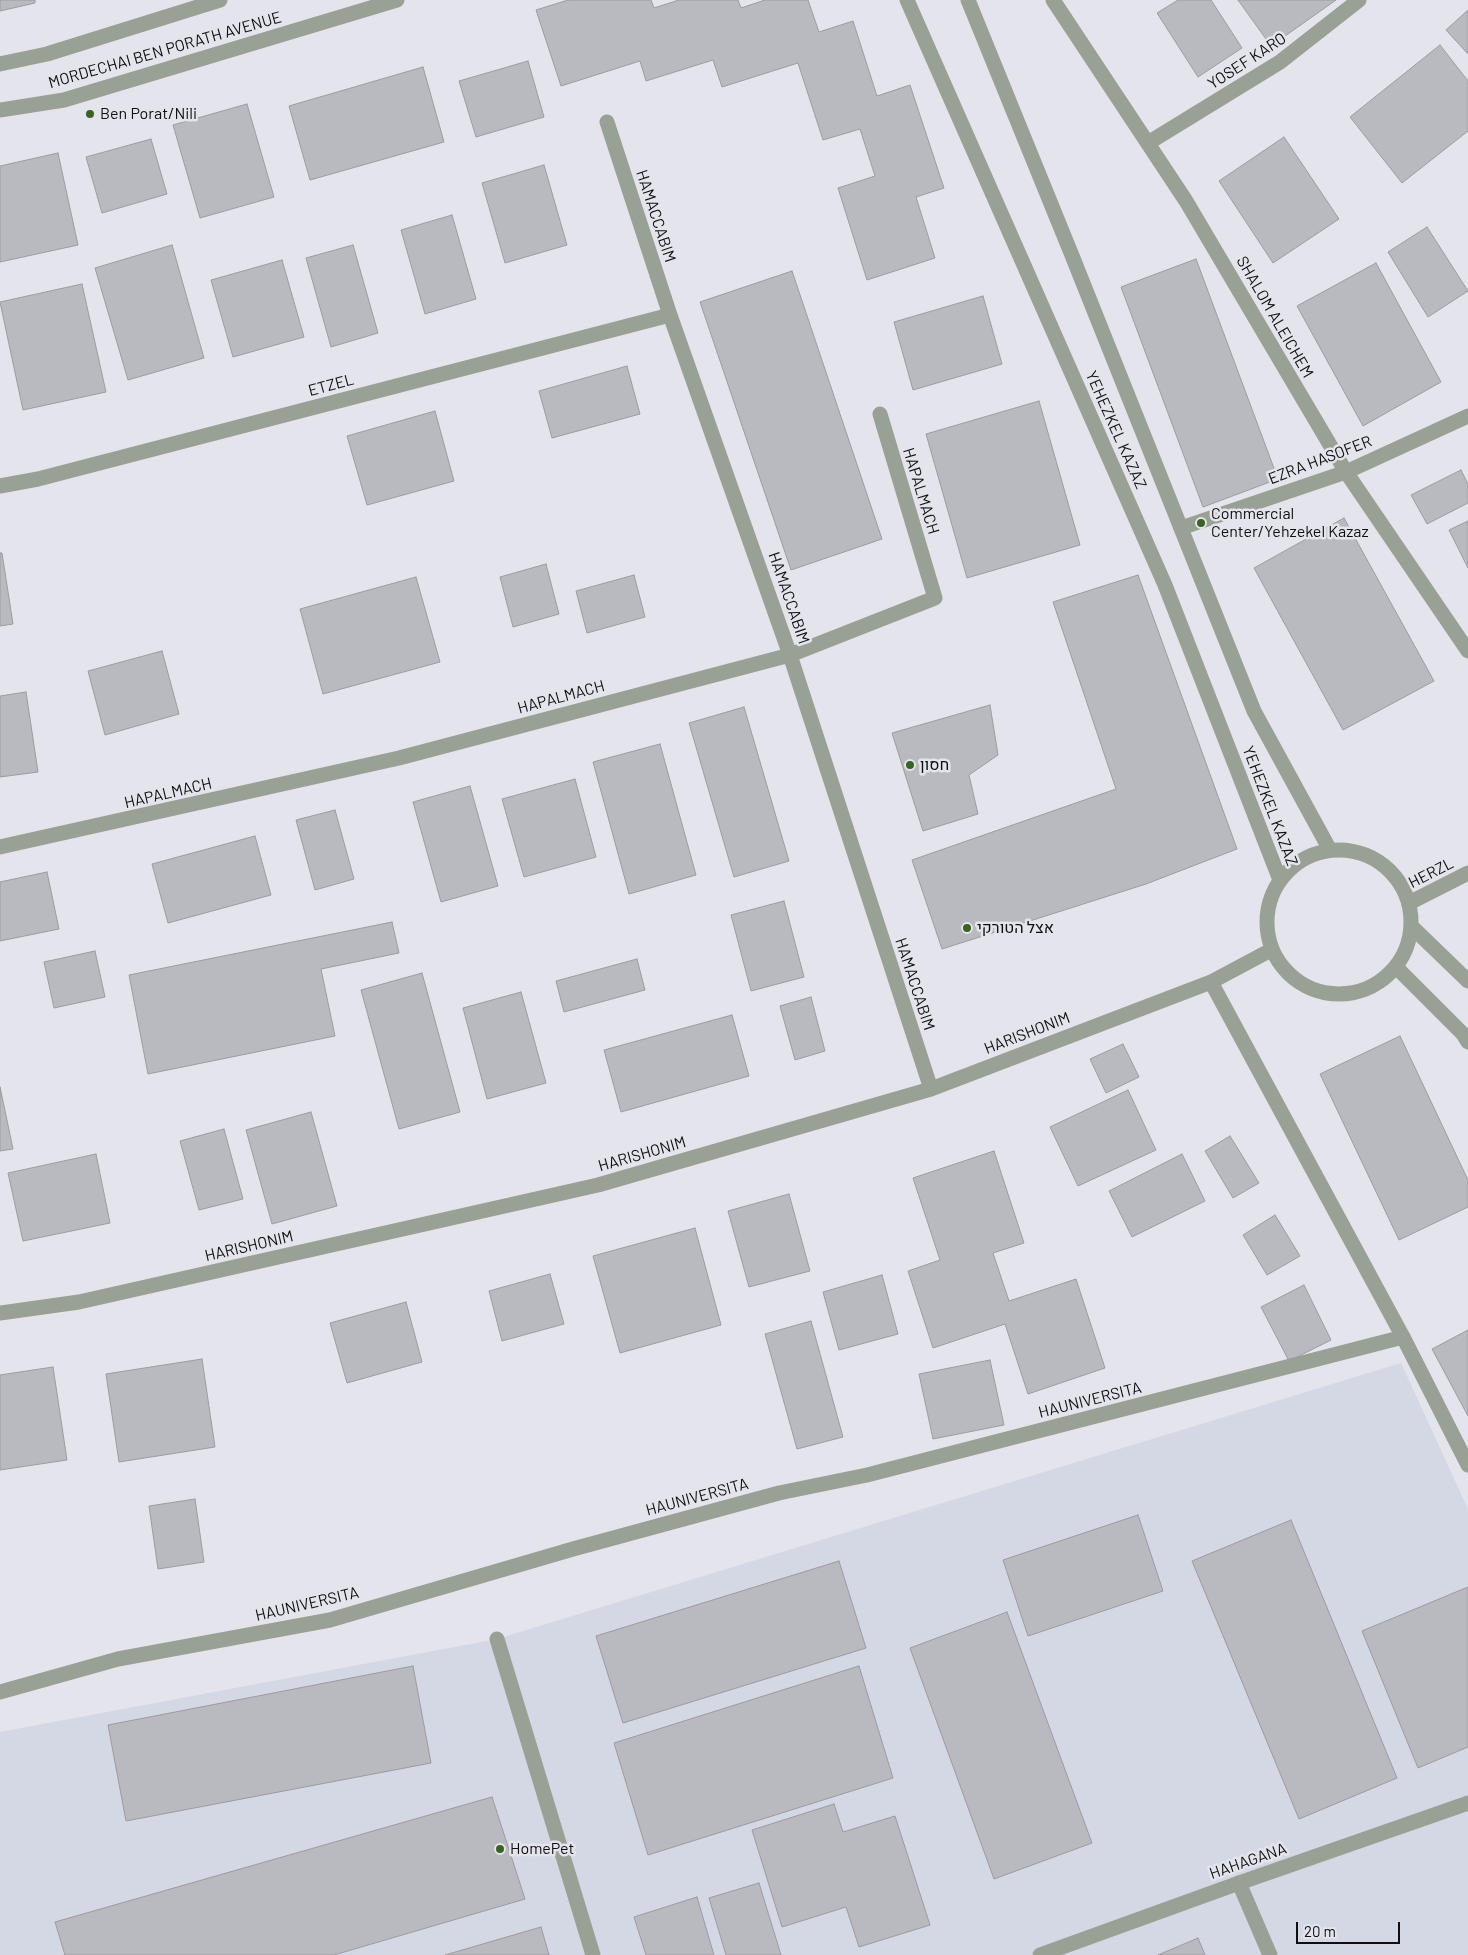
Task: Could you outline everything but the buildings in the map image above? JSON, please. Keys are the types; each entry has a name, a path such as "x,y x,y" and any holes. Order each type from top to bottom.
{"street":[{"name":"MORDECHAI BEN PORATH AVENUE","path":"0,64 47,54 220,0"},
{"name":"MORDECHAI BEN PORATH AVENUE","path":"0,110 64,100 397,0"},
{"name":"YEHEZKEL KAZAZ","path":"907,0 1165,585 1280,880"},
{"name":"YEHEZKEL KAZAZ","path":"968,0 1254,711 1330,850"},
{"name":"SHALOM ALEICHEM","path":"1053,0 1186,201 1346,472 1468,651"},
{"name":"YOSEF KARO","path":"1148,143 1280,62 1359,0"},
{"name":"HAMACCABIM","path":"607,122 670,315 790,655 931,1089"},
{"name":"ETZEL","path":"0,486 57,474 670,315"},
{"name":"HAPALMACH","path":"0,847 399,758 790,655 935,598 880,414"},
{"name":"EZRA HASOFER","path":"1181,528 1346,472 1468,416"},
{"path":"1330,850 1351,851 1370,857 1388,869 1401,884 1409,903 1411,926 1407,948 1396,967 1377,984 1354,993 1329,994 1305,986 1285,972 1271,950 1266,927 1269,902 1280,880 1294,866 1311,856 1330,850"},
{"name":"HERZL","path":"1409,903 1468,873"},
{"path":"1411,926 1468,981"},
{"name":"HARISHONIM","path":"0,1314 79,1302 598,1185 931,1089 1211,982 1271,950"},
{"path":"1396,967 1463,1034 1468,1042"},
{"path":"1211,982 1404,1337 1468,1465"},
{"name":"HAUNIVERSITA","path":"0,1692 118,1659 330,1620 573,1549 779,1493 877,1472 1404,1337"},
{"path":"497,1638 593,1955"},
{"name":"HAHAGANA","path":"1040,1955 1239,1882 1468,1803"},
{"path":"1239,1882 1270,1955"}],"shaded area":[{"path":"1401,1363 1468,1509 1468,1955 0,1955 0,1732 497,1639"}],"place":[{"name":"Ben Porat/Nili","path":"90,114"},
{"name":"Commercial Center/Yehzekel Kazaz","path":"1201,523"},
{"name":"חסון","path":"910,765"},
{"name":"אצל הטורקי","path":"967,928"},
{"name":"HomePet","path":"500,1849"}]}
